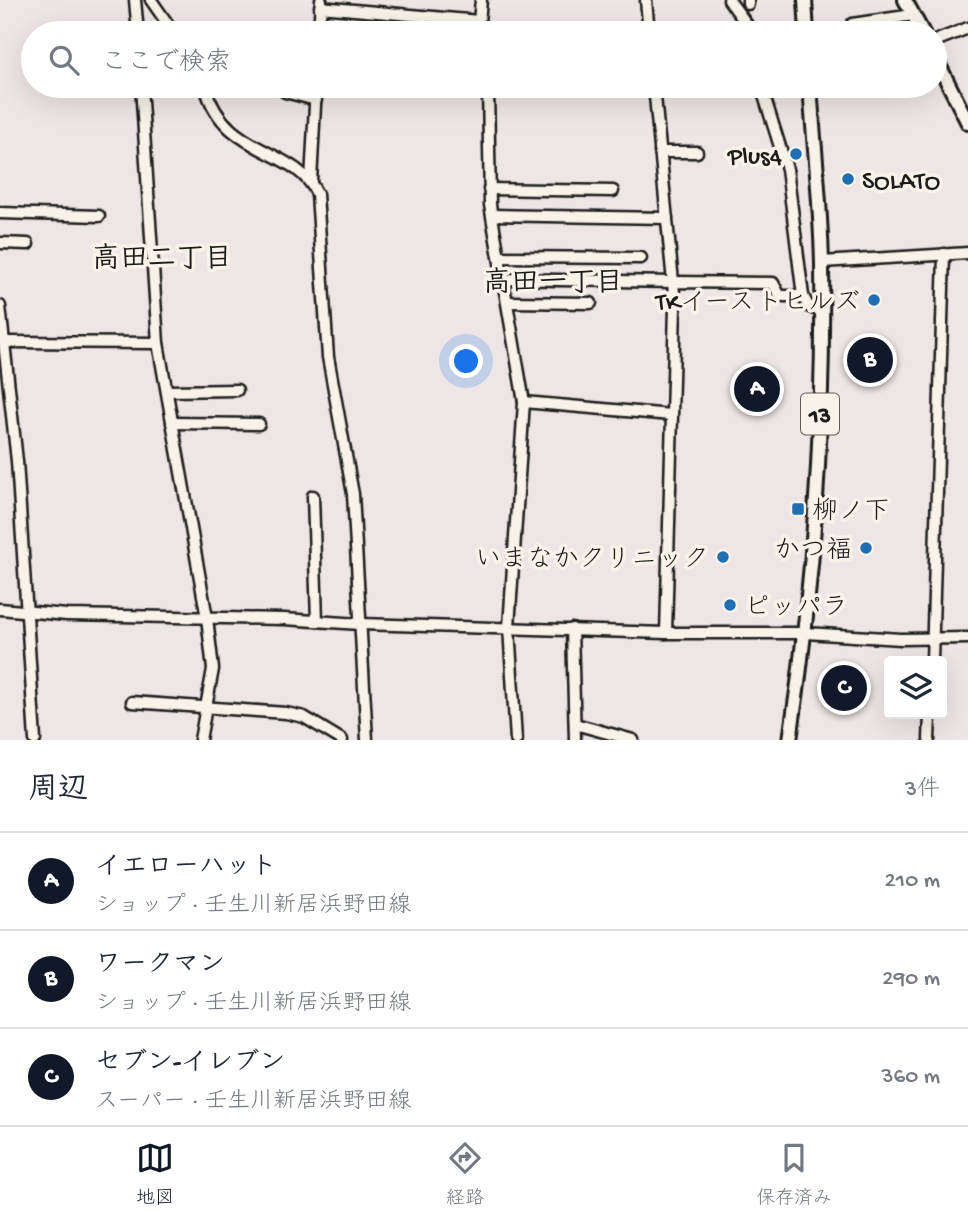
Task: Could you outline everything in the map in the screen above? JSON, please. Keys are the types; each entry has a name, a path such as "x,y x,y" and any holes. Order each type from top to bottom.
{"main road":[{"path":"805,0 806,21"},
{"path":"905,0 916,21"},
{"path":"947,81 967,120"},
{"name":"13","path":"790,740 806,633 817,486 822,262 811,98"}],"street":[{"path":"135,0 137,21"},
{"path":"150,0 165,21"},
{"path":"319,21 320,3 480,21 481,0"},
{"path":"646,0 648,21"},
{"path":"729,0 744,21"},
{"path":"867,21 913,15"},
{"path":"947,36 968,28"},
{"path":"142,98 158,343 207,618 213,669 200,740"},
{"path":"209,98 212,108 227,127 311,181"},
{"path":"308,98 316,100 311,181 319,206 328,357 353,494 367,740"},
{"path":"488,98 489,189 492,215 524,402 509,626 516,740"},
{"path":"655,98 675,307 666,633"},
{"path":"765,98 787,169 803,296 808,306 822,312"},
{"path":"660,152 697,152"},
{"path":"489,189 613,191"},
{"path":"0,213 99,216"},
{"path":"492,215 667,218"},
{"path":"0,243 28,244"},
{"path":"822,262 968,253"},
{"path":"932,656 944,254"},
{"path":"499,257 641,258"},
{"path":"503,279 773,283 780,296 803,296"},
{"path":"508,302 591,303"},
{"path":"0,306 29,611 35,740"},
{"path":"4,342 158,343"},
{"path":"167,391 237,390"},
{"path":"524,402 671,415"},
{"path":"172,423 259,424"},
{"path":"313,496 317,621"},
{"path":"0,609 360,624 509,626 666,633 806,633 901,639 968,638"},
{"path":"572,629 575,740"},
{"path":"132,702 206,706 304,717 342,740"},
{"path":"929,740 930,719"},
{"path":"575,724 633,740"}],"place":[{"name":"Plus4","path":"796,154"},
{"name":"SOLATO","path":"848,179"},
{"name":"TKイーストヒルズ","path":"874,300"},
{"name":"ワークマン","path":"870,360"},
{"name":"イエローハット","path":"757,389"},
{"name":"柳ノ下","path":"798,509"},
{"name":"かつ福","path":"866,548"},
{"name":"いまなかクリニック","path":"723,557"},
{"name":"ピッパラ","path":"730,605"},
{"name":"セブン-イレブン","path":"844,688"}],"district":[{"name":"高田二丁目","path":"162,256"},
{"name":"高田一丁目","path":"553,280"}]}
